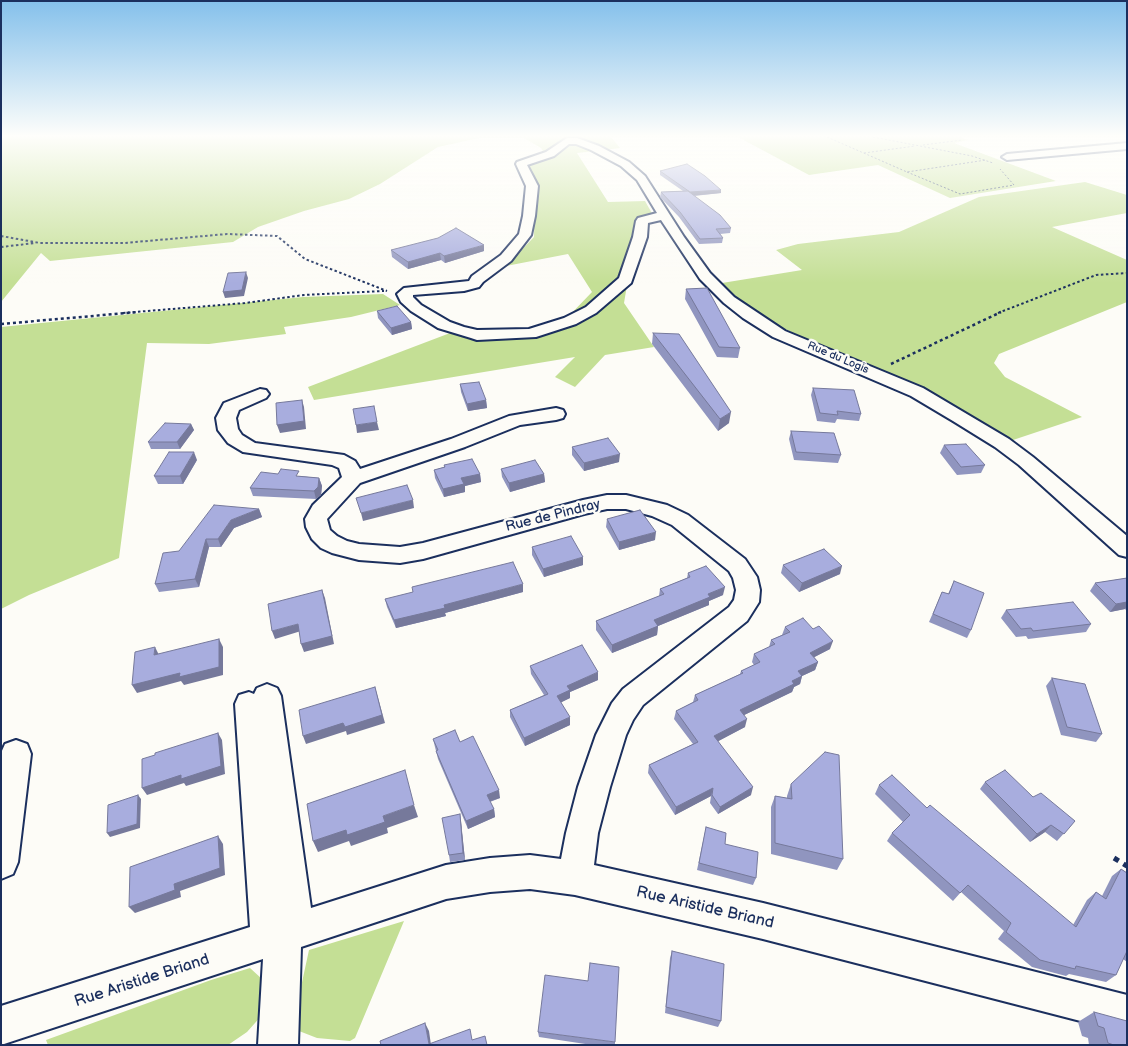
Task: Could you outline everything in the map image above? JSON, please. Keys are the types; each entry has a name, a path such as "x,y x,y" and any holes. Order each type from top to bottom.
{"street":[{"name":"Rue du Logis","path":"404,294 408,291 471,286 477,279 506,258 525,235 532,186"},
{"name":"Rue du Logis","path":"646,186 705,276 729,300 779,334 873,372 938,404 1002,443 1073,501 1127,549"},
{"path":"387,291 404,294 406,299 416,308 444,325 458,330 477,335 530,334 570,321 591,310 626,280 640,237 642,221 664,215"},
{"path":"260,394 232,407 226,418 228,430 235,439 250,448 338,459 348,465 353,478"},
{"name":"Rue de Pindray","path":"556,414 516,420 390,468 353,478 321,510 316,519 320,534 329,542 349,549 378,554 408,553 582,507 607,502 626,502 660,510 680,520 737,565 745,577 748,590 746,602 738,614 633,697 622,712 611,735 594,787 582,833 575,878"},
{"path":"258,700 283,935 278,1045"},
{"path":"1,862 16,754"},
{"name":"Rue Aristide Briand","path":"1,1026 446,882 490,874 530,872 575,878 763,921 1127,1014"}],"path":[{"path":"940,186 960,194 1009,186"},
{"path":"1,247 40,243 124,243 227,234 277,236 305,259 387,291"},
{"path":"1,236 40,243"},
{"path":"873,372 994,315 1096,276 1127,273"},
{"path":"1,324 245,303 304,295 387,291"},
{"path":"1114,858 1127,866"}],"green space":[{"path":"1,186 376,186 349,199 304,211 258,227 233,242 50,261 41,253 1,302"},
{"path":"535,186 598,186 608,202 645,201 653,215 638,220 624,303 654,347 605,355 575,387 555,377 575,357 314,400 308,387 458,330 526,331 566,319 592,292 568,254 506,266 534,237"},
{"path":"923,186 1026,186 950,198"},
{"path":"1058,186 1097,186 1127,195 1127,213 1052,227 1127,260 1127,302 999,354 994,363 1005,377 1082,417 1007,442 850,359 761,318 735,299 722,283 802,270 776,250 798,244 899,232 979,197"},
{"path":"383,294 400,305 351,317 284,327 286,334 209,344 147,343 119,558 29,595 1,609 1,327 303,297"},
{"path":"404,921 355,1038 350,1041 317,1038 299,1031 296,1010 309,950"},
{"path":"250,968 262,979 263,1014 247,1032 228,1045 48,1045 46,1040 211,980"}],"building":[{"path":"681,186 716,186 721,190 690,192"},
{"path":"688,191 720,215 731,228 716,229 723,238 700,239 680,212 661,192"},
{"path":"456,228 484,245 444,256 440,253 408,262 391,250 438,238"},
{"path":"246,272 242,290 223,292 228,273"},
{"path":"707,288 740,348 719,347 686,289"},
{"path":"397,306 411,322 391,328 377,311"},
{"path":"653,333 679,334 731,412 720,419"},
{"path":"479,382 486,400 467,404 460,384"},
{"path":"813,388 854,390 861,414 837,411 838,415 820,413"},
{"path":"302,400 304,421 277,425 276,403"},
{"path":"374,406 377,422 356,425 353,409"},
{"path":"165,423 191,424 177,442 148,442"},
{"path":"791,431 834,433 841,455 796,452"},
{"path":"608,438 620,454 584,463 572,447"},
{"path":"966,444 985,465 961,467 944,445"},
{"path":"169,452 194,452 180,476 154,476"},
{"path":"472,459 480,474 461,478 464,484 443,489 434,470 445,467 444,465"},
{"path":"535,460 544,474 509,483 501,469"},
{"path":"281,469 299,471 296,476 319,478 318,487 314,491 250,488 261,472 278,474"},
{"path":"407,485 413,500 361,513 356,498"},
{"path":"214,505 259,509 231,520 218,539 206,539 195,579 155,584 163,553 179,551"},
{"path":"640,510 656,532 619,542 607,519"},
{"path":"571,536 583,557 543,569 532,547"},
{"path":"824,549 842,566 802,583 783,565"},
{"path":"513,562 523,584 444,605 445,608 394,620 385,599 413,592 412,587"},
{"path":"706,566 725,587 708,594 710,597 654,620 658,626 612,645 596,621 664,594 660,589 690,577 688,573"},
{"path":"1127,578 1127,602 1116,604 1095,583"},
{"path":"954,581 984,593 971,630 933,614 942,592 949,594"},
{"path":"322,590 332,636 301,644 298,624 272,631 268,604"},
{"path":"1073,602 1091,624 1033,631 1031,628 1021,629 1006,610"},
{"path":"803,618 813,629 819,626 833,641 810,653 818,662 798,671 802,676 792,681 794,684 740,710 747,719 714,736 753,787 720,807 712,795 713,788 676,807 649,765 698,742 676,711 698,700 695,695 743,673 741,671 760,662 754,654 775,644 771,640 790,632 785,627"},
{"path":"219,639 219,667 179,677 180,673 132,685 135,652 155,647 154,655"},
{"path":"582,645 598,672 567,686 570,690 557,696 570,717 524,738 510,710 548,694 530,666"},
{"path":"1052,678 1085,684 1102,734 1067,727"},
{"path":"375,687 382,715 345,727 343,723 303,736 299,710"},
{"path":"455,730 460,742 473,736 499,790 487,795 494,809 466,821 436,751 438,750 433,739"},
{"path":"218,733 221,766 181,779 181,775 142,788 142,759"},
{"path":"825,752 839,755 843,859 775,843 775,796 792,799 791,784"},
{"path":"405,770 414,805 383,816 385,822 347,835 346,830 313,841 307,804"},
{"path":"1005,770 1033,797 1041,793 1075,821 1064,834 1051,825 1037,834 985,782"},
{"path":"892,775 927,808 930,805 1076,927 1096,892 1106,899 1121,869 1127,873 1127,951 1116,975 1076,966 1075,969 1040,960 1006,932 1011,923 968,885 960,893 892,833 910,815 879,785"},
{"path":"138,795 137,824 107,833 108,805"},
{"path":"460,814 463,853 449,855 442,818"},
{"path":"706,827 726,833 725,844 758,852 756,878 699,863"},
{"path":"218,836 220,868 174,884 175,890 129,907 130,867"},
{"path":"672,951 724,964 721,1021 666,1007"},
{"path":"590,963 619,967 615,1042 538,1032 545,975 588,981"},
{"path":"1094,1012 1127,1021 1127,1045 1108,1043 1104,1028 1098,1026"},
{"path":"425,1023 429,1044 470,1029 472,1040 485,1036 487,1045 381,1045 380,1041"}]}
